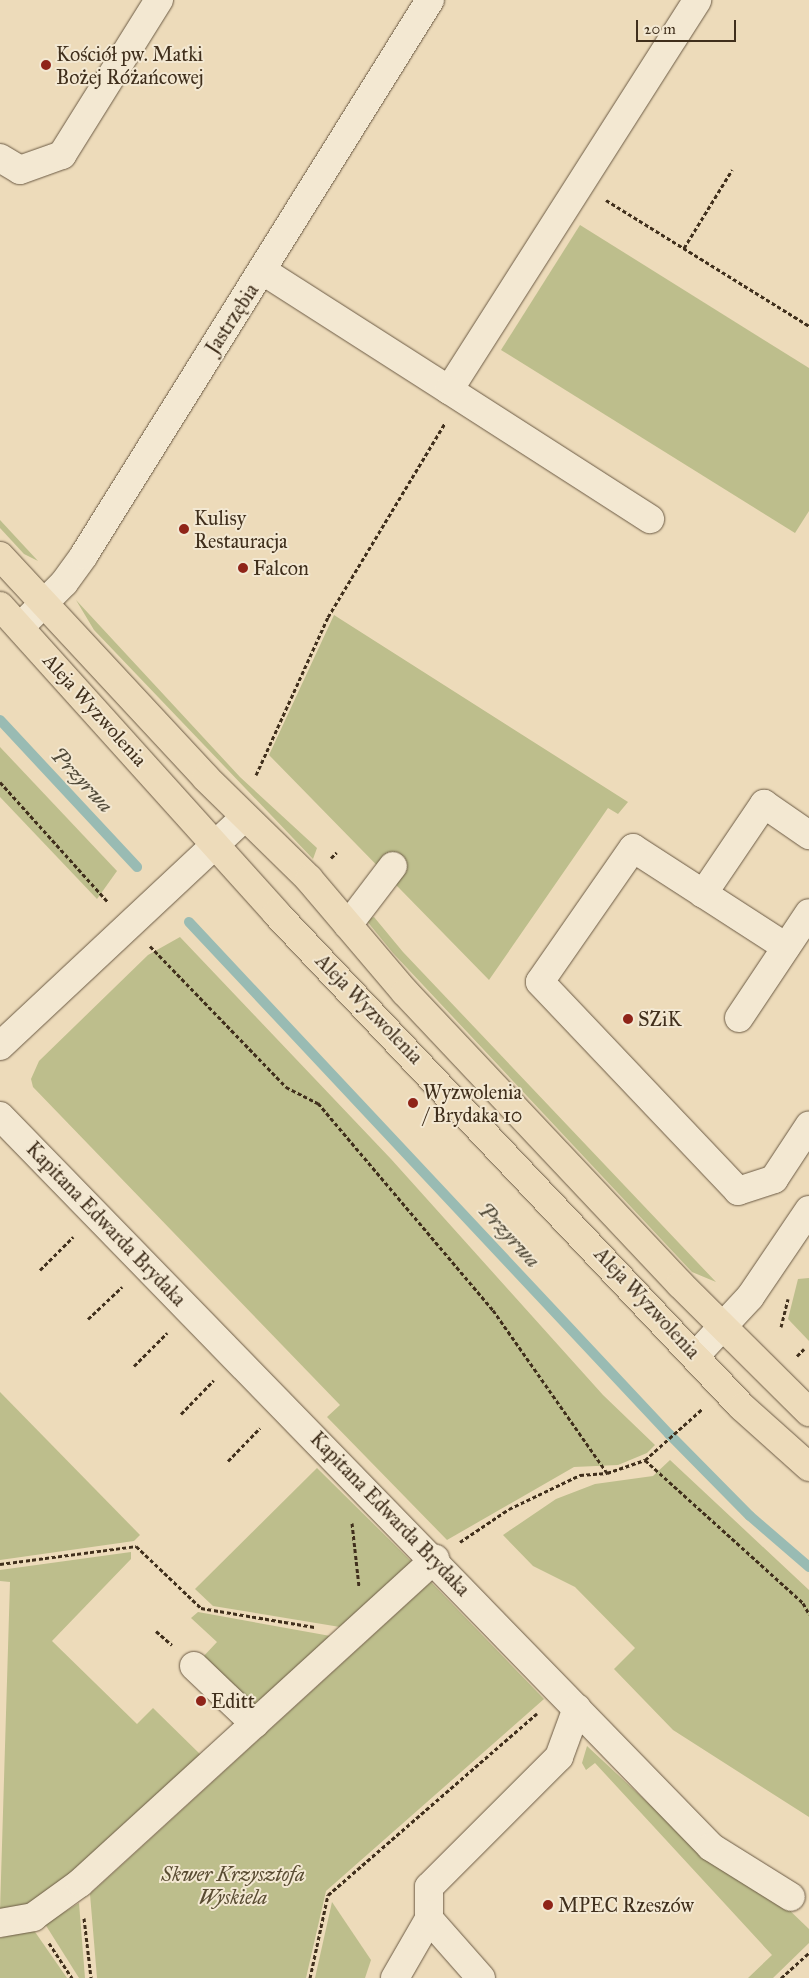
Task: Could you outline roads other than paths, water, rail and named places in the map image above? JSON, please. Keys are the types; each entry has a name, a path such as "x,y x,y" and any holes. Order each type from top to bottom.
{"main road":[{"name":"Aleja Wyzwolenia","path":"0,556 245,817 309,879 405,992 809,1412"},
{"name":"Aleja Wyzwolenia","path":"0,606 218,844 276,913 697,1354 742,1406 809,1467"}],"street":[{"path":"0,158 20,170 62,155 159,0"},
{"name":"Jastrzębia","path":"20,627 44,604 84,555 263,271 430,0"},
{"path":"448,390 697,0"},
{"path":"263,271 650,519"},
{"path":"702,894 764,804 809,836"},
{"path":"0,1046 245,817"},
{"path":"786,947 633,848 540,982 738,1191 774,1178 809,1126"},
{"path":"348,925 393,866"},
{"path":"739,1018 809,912"},
{"name":"Kapitana Edwarda Brydaka","path":"0,1116 435,1559 711,1847 791,1896"},
{"path":"697,1354 750,1297 805,1224"},
{"path":"0,1923 33,1917 80,1883 435,1559"},
{"path":"194,1666 255,1724"},
{"path":"395,1978 429,1919 429,1887 559,1757 569,1700"},
{"path":"429,1919 481,1978"}],"waterway":[{"name":"Przyrwa","path":"0,720 137,867"},
{"name":"Przyrwa","path":"189,922 669,1434 750,1516 809,1567"}],"place":[{"name":"Kościół pw. Matki Bożej Różańcowej","path":"46,65"},
{"name":"Kulisy Restauracja","path":"184,529"},
{"name":"Falcon","path":"243,568"},
{"name":"SZiK","path":"628,1019"},
{"name":"Wyzwolenia / Brydaka 10","path":"413,1103"},
{"name":"Editt","path":"201,1701"},
{"name":"MPEC Rzeszów","path":"548,1905"}],"park label":[{"name":"Skwer Krzysztofa Wyskiela","path":"233,1886"}]}
